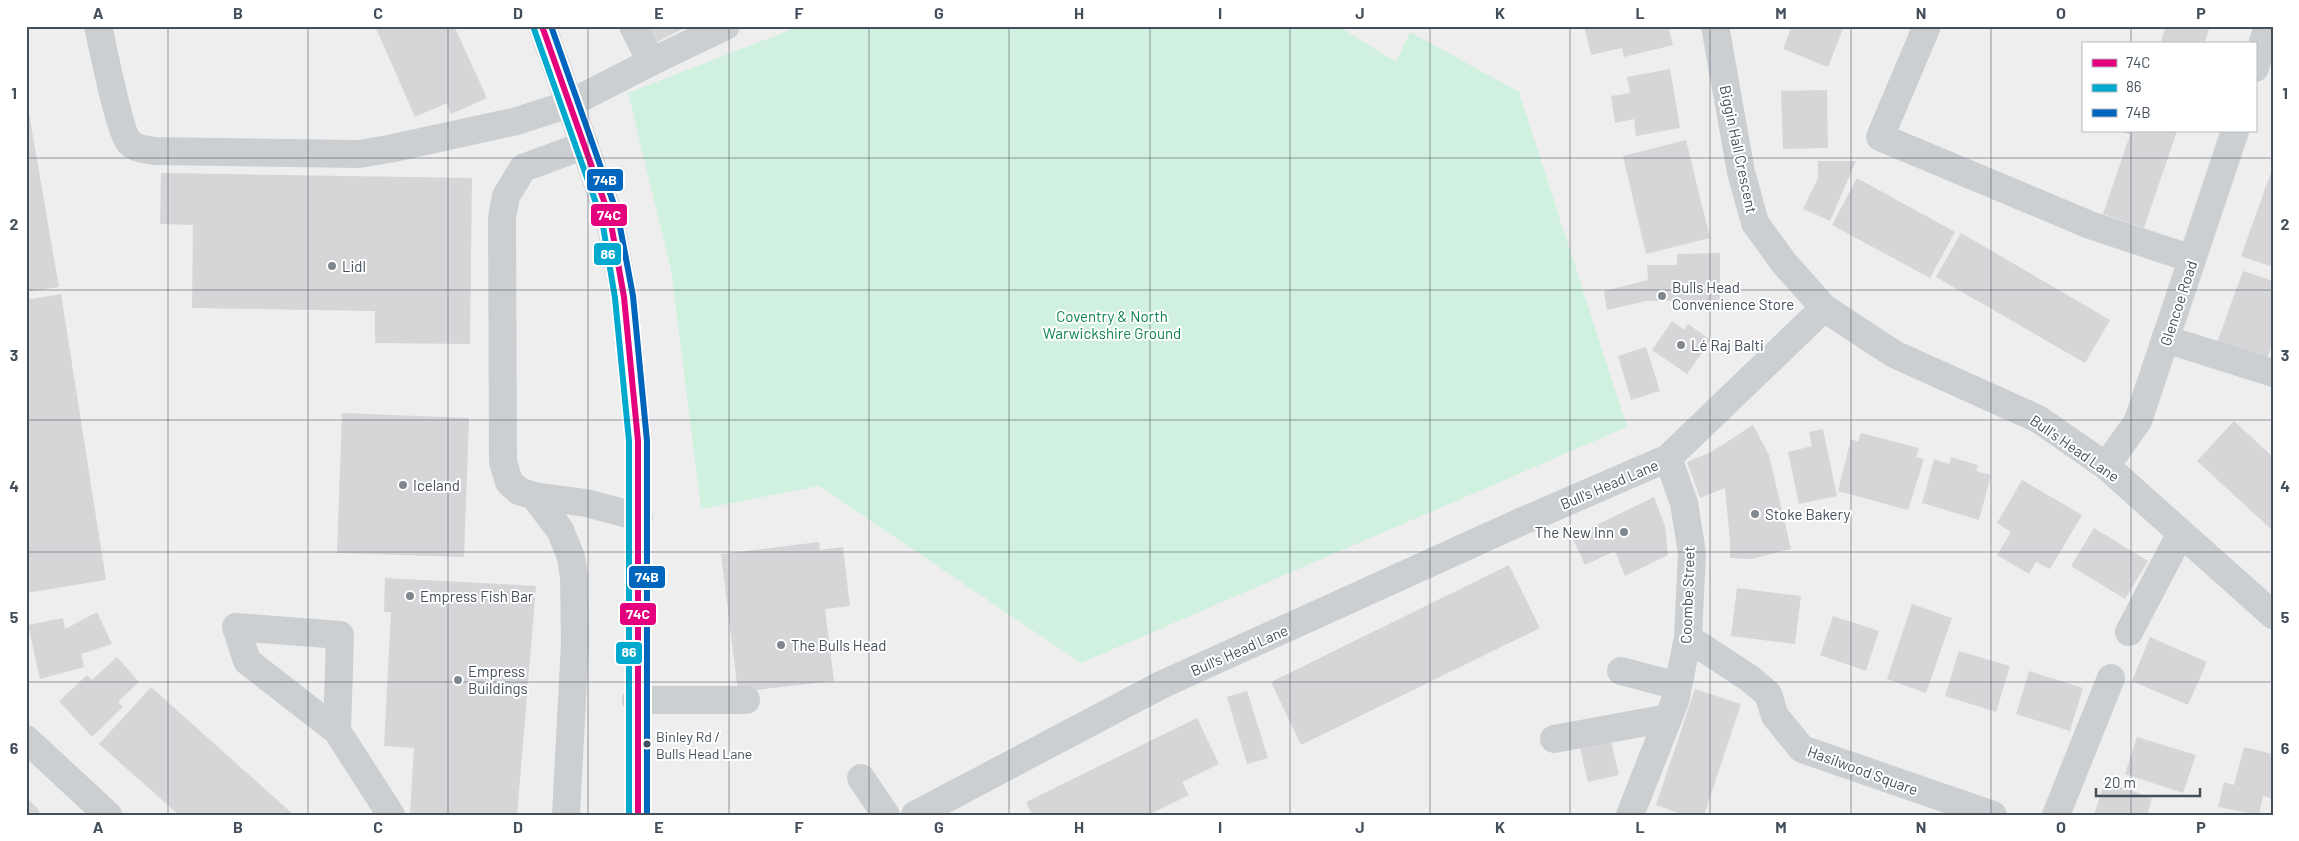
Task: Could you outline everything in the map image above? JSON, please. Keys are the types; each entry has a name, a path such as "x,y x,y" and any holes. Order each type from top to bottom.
{"main road":[{"path":"542,26 610,218 624,297 638,441 639,517 636,700 638,815"}],"street":[{"path":"98,26 127,141 138,148 154,151 359,154 389,150 517,121 569,104 726,26"},
{"path":"633,26 652,62"},
{"path":"1927,26 1880,137 2090,225 2192,259"},
{"path":"2256,65 2268,26"},
{"name":"Biggin Hall Crescent","path":"1716,27 1741,172 1755,223 1784,263 1824,308"},
{"name":"Glencoe Road","path":"2106,466 2138,422 2235,132"},
{"path":"585,146 523,168 506,196 502,218 503,462 509,482 519,491 534,496 586,503 639,517"},
{"name":"Bull's Head Lane","path":"915,815 1161,685 1509,527 1668,458 1824,308 1894,354 2038,419 2106,466 2273,615"},
{"path":"2165,340 2273,373"},
{"name":"Coombe Street","path":"1630,815 1675,701 1688,638 1692,553 1684,503 1668,458"},
{"path":"534,496 560,530 571,557 574,578 575,643 566,815"},
{"path":"2129,632 2180,533"},
{"path":"337,731 340,635 236,627 247,661 337,731 391,815"},
{"name":"Hasilwood Square","path":"1688,638 1749,678 1768,694 1775,716 1802,749 1993,815"},
{"path":"1621,671 1678,686"},
{"path":"2056,815 2110,678"},
{"path":"636,700 746,700"},
{"path":"1554,740 1668,718"},
{"path":"26,739 108,815"},
{"path":"862,778 886,815"}],"green space":[{"name":"Coventry & North Warwickshire Ground","path":"789,26 1338,26 1396,62 1410,32 1519,92 1627,427 1081,663 819,486 701,509 671,270 628,93 790,30"}],"building":[{"path":"375,26 454,26 487,98 451,114 447,103 415,117"},
{"path":"618,26 688,26 632,55"},
{"path":"1584,26 1668,26 1673,45 1624,57 1622,48 1591,55"},
{"path":"1792,26 1844,26 1828,67 1783,49"},
{"path":"2166,26 2210,26 2205,42 2161,42"},
{"path":"1670,69 1680,128 1636,136 1634,119 1615,123 1611,96 1630,93 1627,77"},
{"path":"1827,90 1828,148 1783,149 1781,91"},
{"path":"26,96 59,287 26,292"},
{"path":"2123,132 2177,132 2144,228 2103,214 2130,135"},
{"path":"1686,140 1710,238 1646,254 1623,156"},
{"path":"1818,161 1856,161 1830,221 1803,209 1818,178"},
{"path":"2273,167 2273,267 2241,256"},
{"name":"Lidl","path":"161,173 472,178 470,344 375,343 375,311 192,308 193,225 160,224"},
{"path":"1857,178 1955,232 1930,278 1832,225"},
{"path":"1961,233 2110,320 2085,363 1936,277"},
{"name":"Bulls Head Convenience Store","path":"1720,253 1720,310 1675,310 1675,301 1646,301 1607,310 1604,291 1648,280 1647,265 1677,265 1677,254"},
{"path":"2243,271 2273,281 2273,343 2266,362 2216,345"},
{"path":"61,294 106,580 26,593 26,300"},
{"name":"Lé Raj Balti","path":"1672,321 1684,330 1688,324 1711,340 1687,374 1652,350"},
{"path":"1646,347 1660,391 1631,400 1618,356"},
{"name":"Iceland","path":"342,413 469,418 464,557 337,553"},
{"path":"2234,421 2273,457 2273,531 2197,461"},
{"name":"Stoke Bakery","path":"1753,425 1769,455 1791,549 1751,559 1730,558 1725,488 1700,498 1687,462 1711,452"},
{"path":"1823,429 1837,496 1799,504 1788,452 1812,446 1809,432"},
{"path":"1861,433 1919,448 1916,457 1924,459 1908,510 1838,491 1851,439 1858,442"},
{"path":"1951,457 1978,465 1976,471 1991,475 1979,520 1922,503 1934,459 1949,464"},
{"path":"2022,480 2082,515 2050,569 2036,562 2029,574 1997,555 2011,532 1997,523"},
{"name":"The New Inn","path":"1654,497 1665,526 1668,555 1625,576 1615,551 1585,565 1572,537"},
{"path":"2094,528 2148,561 2125,599 2071,566"},
{"name":"The Bulls Head","path":"819,542 820,550 843,547 850,606 825,609 834,681 738,692 721,554"},
{"path":"1509,565 1540,628 1301,745 1271,682"},
{"name":"Empress Buildings","path":"385,578 536,586 517,815 410,813 414,748 384,746 391,612 384,612"},
{"path":"1737,588 1801,596 1795,644 1731,636"},
{"path":"1912,604 1952,618 1926,693 1887,679"},
{"path":"97,612 112,644 81,654 84,667 40,679 28,625 63,618 65,629"},
{"path":"1833,616 1879,631 1866,671 1820,655"},
{"path":"2150,637 2207,662 2188,705 2132,681"},
{"path":"1959,651 2010,666 1996,712 1945,696"},
{"path":"117,657 139,682 118,702 123,707 92,737 59,701 87,675 92,680"},
{"path":"2029,671 2083,688 2070,731 2016,714"},
{"path":"151,687 294,815 179,815 99,744"},
{"path":"1695,689 1741,704 1704,815 1684,815 1656,805"},
{"path":"1247,691 1268,758 1247,764 1227,697"},
{"path":"1197,718 1219,764 1182,782 1189,795 1148,815 1032,815 1026,802"},
{"path":"1610,737 1619,775 1588,782 1579,744"},
{"path":"2137,737 2196,755 2183,793 2125,774"},
{"path":"2244,747 2273,754 2273,799 2263,796 2259,815 2218,807 2224,782 2234,785"},
{"path":"2105,781 2152,798 2147,815 2094,815"},
{"path":"26,797 40,811 36,815 26,815"}],"transit line":[{"name":"74C","path":"542,26 610,218 624,297 638,441 638,815"},
{"name":"74B","path":"551,26 618,216 633,296 647,441 647,815"},
{"name":"86","path":"534,29 602,220 615,298 629,441 629,815"}],"place":[{"name":"Lidl","path":"332,266"},
{"name":"Bulls Head Convenience Store","path":"1662,296"},
{"name":"Lé Raj Balti","path":"1681,345"},
{"name":"Iceland","path":"403,485"},
{"name":"Stoke Bakery","path":"1755,514"},
{"name":"The New Inn","path":"1624,532"},
{"name":"Empress Fish Bar","path":"410,596"},
{"name":"The Bulls Head","path":"781,645"},
{"name":"Empress Buildings","path":"458,680"},
{"name":"Binley Rd / Bulls Head Lane","path":"647,744"}]}
